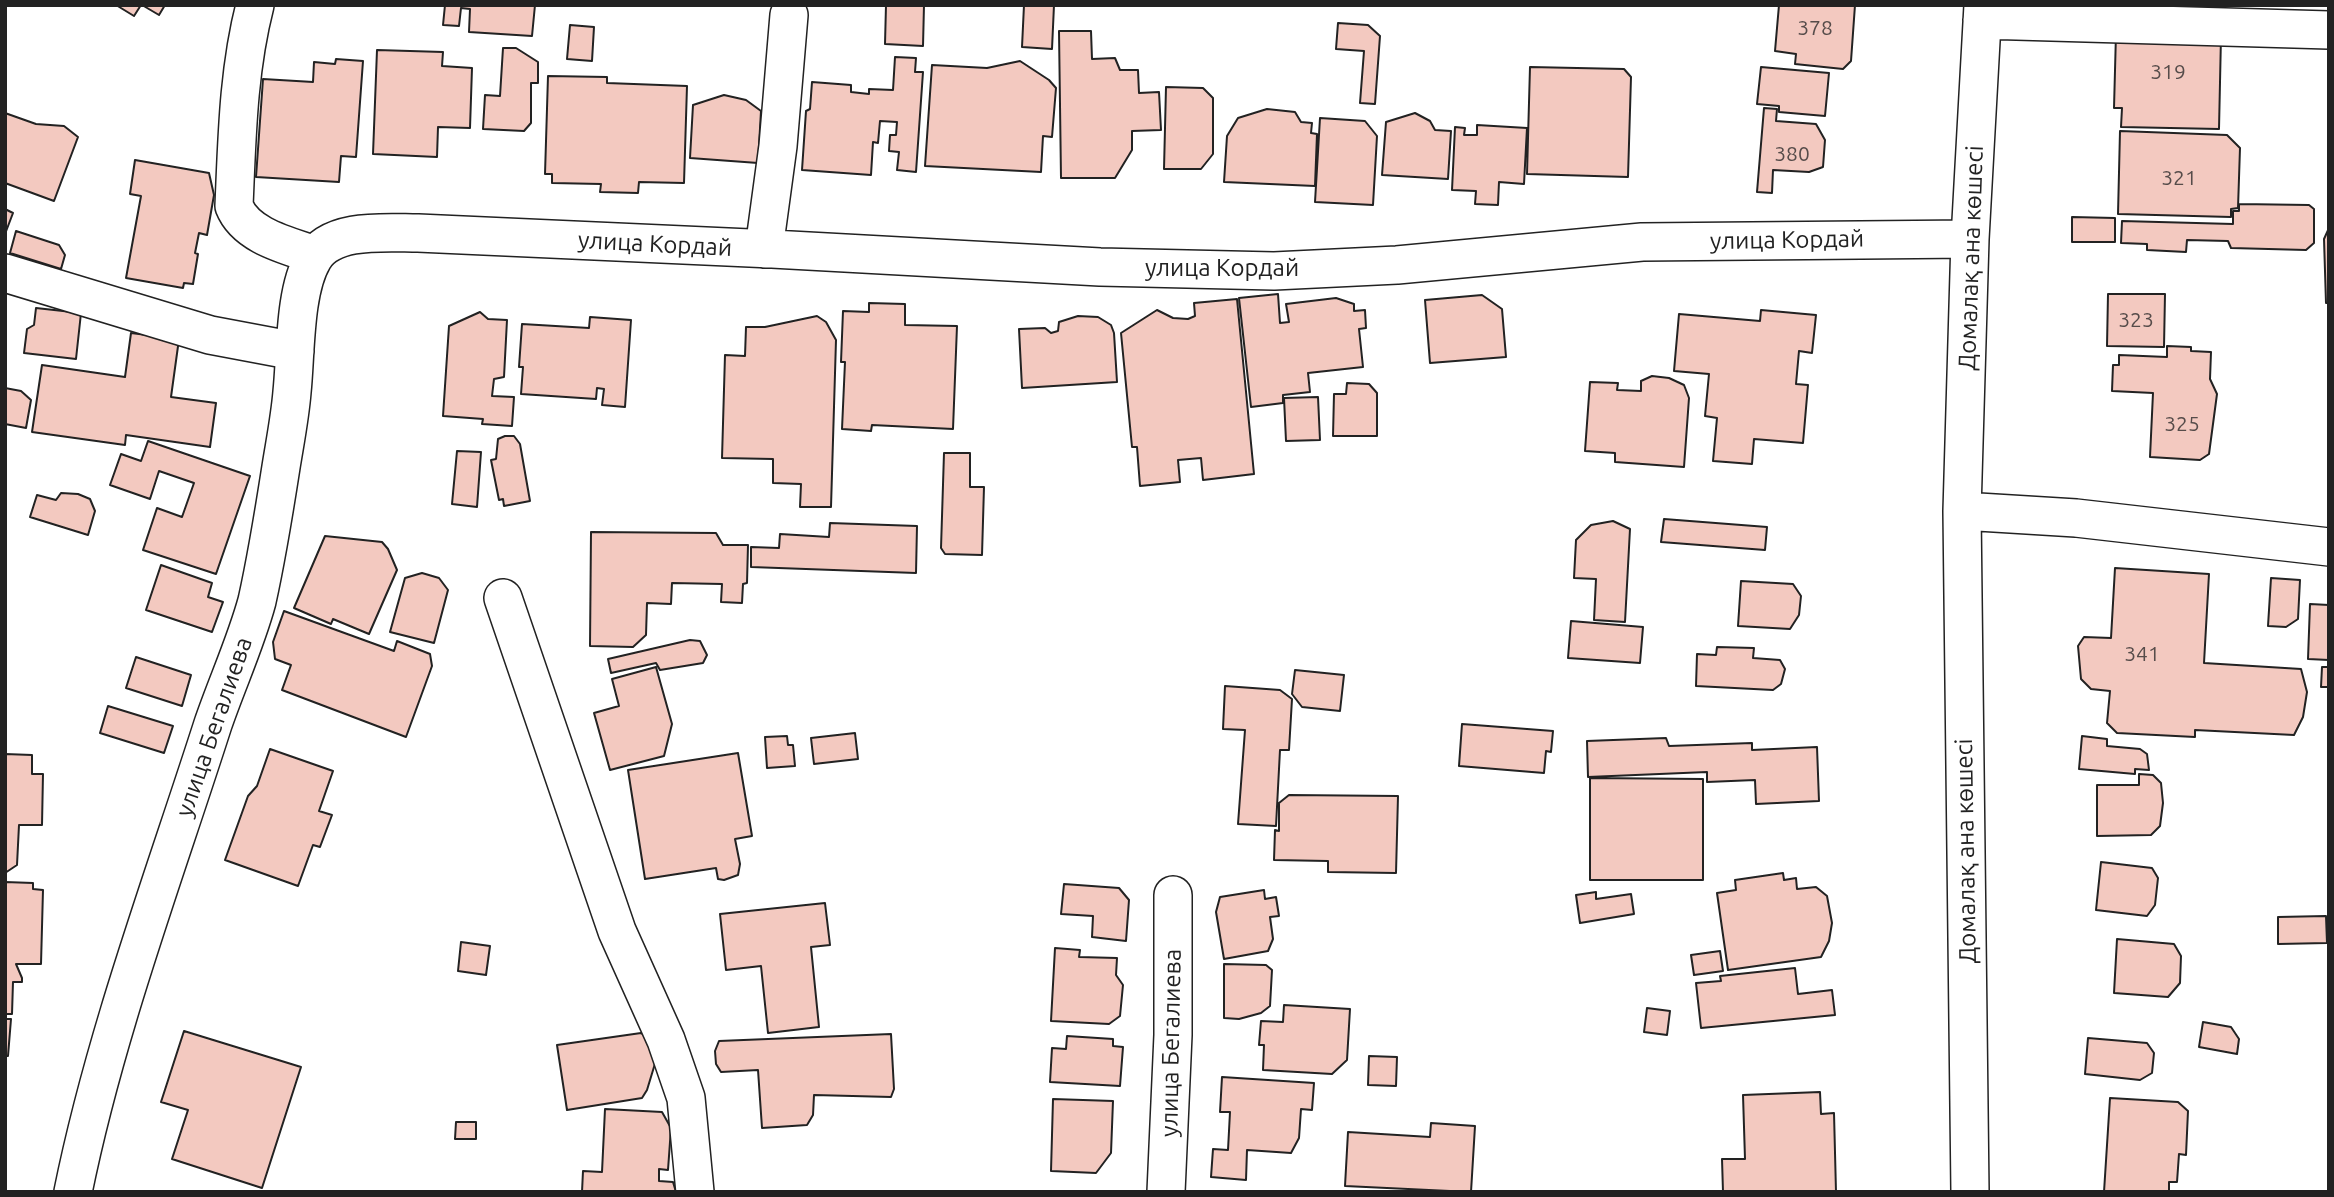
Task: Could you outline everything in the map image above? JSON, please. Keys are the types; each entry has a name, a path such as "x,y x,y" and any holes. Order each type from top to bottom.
{"street":[{"path":"255,5 240,90 234,206 239,218 272,240 322,248"},
{"path":"1982,13 2329,30"},
{"name":"Домалақ ана көшесі","path":"1970,1192 1962,511 1970,239 1982,13"},
{"path":"764,249 778,146 789,15"},
{"name":"улица Кордай","path":"322,248 366,233 473,235 1100,267 1274,271 1411,264 1643,242 1970,239"},
{"name":"улица Бегалиева","path":"73,1192 81,1153 137,958 220,704 256,605 267,554 292,392 305,273 322,248"},
{"path":"5,273 209,335 295,351"},
{"path":"1962,511 2076,518 2329,547"},
{"path":"503,598 617,931 666,1040 686,1098 695,1192"},
{"name":"улица Бегалиева","path":"1166,1192 1173,1035 1173,895"}],"building":[{"path":"116,5 141,5 134,16"},
{"path":"142,5 165,5 159,15"},
{"path":"445,5 535,5 532,36 469,32 470,9 461,8 459,26 443,25"},
{"path":"886,5 924,5 923,46 885,44"},
{"path":"1024,5 1054,5 1052,49 1022,47"},
{"path":"1779,5 1855,5 1851,61 1843,69 1795,64 1796,54 1775,51"},
{"path":"1338,23 1368,25 1380,36 1375,104 1360,103 1364,51 1336,49"},
{"path":"570,25 594,27 592,61 567,59"},
{"path":"1059,31 1091,31 1092,59 1115,58 1120,70 1138,70 1139,93 1159,92 1161,130 1132,131 1132,150 1115,178 1061,178"},
{"path":"2116,33 2221,36 2219,129 2121,127 2122,108 2114,108"},
{"path":"503,48 516,48 538,62 538,83 531,83 531,123 524,131 483,129 485,95 500,96"},
{"path":"377,50 443,52 442,66 472,68 470,128 438,127 437,157 373,154"},
{"path":"895,57 916,58 915,72 923,72 916,172 897,170 899,152 889,151 890,135 896,135 897,122 880,121 878,143 873,142 871,175 802,170 806,111 810,109 812,82 851,85 851,92 869,94 869,89 893,90"},
{"path":"336,59 363,61 356,157 341,156 339,182 256,177 263,79 313,82 314,62 335,64"},
{"path":"1020,61 1049,80 1056,88 1052,137 1043,136 1041,172 925,166 932,65 987,68"},
{"path":"1530,67 1624,69 1631,77 1628,177 1527,174"},
{"path":"1761,67 1829,73 1825,116 1779,112 1779,106 1757,104"},
{"path":"548,76 607,77 607,83 687,86 684,183 639,182 638,193 600,192 601,184 552,183 552,174 545,174"},
{"path":"1166,87 1203,88 1213,98 1213,154 1201,169 1164,169"},
{"path":"724,95 746,100 761,111 758,163 690,158 693,105"},
{"path":"1764,108 1777,109 1776,121 1816,124 1825,140 1823,167 1809,172 1773,170 1772,193 1757,192"},
{"path":"1267,109 1295,112 1301,122 1312,123 1311,133 1317,134 1315,186 1224,182 1227,136 1238,118"},
{"path":"5,113 36,124 64,126 78,137 54,201 5,183"},
{"path":"1415,113 1430,121 1435,130 1451,131 1448,179 1382,175 1386,122"},
{"path":"1320,118 1365,121 1377,136 1373,205 1315,202"},
{"path":"1477,125 1527,128 1524,184 1499,182 1498,205 1475,204 1476,191 1452,190 1455,127 1465,128 1464,135 1477,135"},
{"path":"2120,131 2227,135 2240,148 2238,208 2231,209 2231,217 2118,214"},
{"path":"135,160 209,173 214,195 207,235 199,233 193,284 184,283 183,288 126,278 141,196 130,194"},
{"path":"2239,204 2309,205 2314,209 2314,243 2306,250 2231,248 2228,241 2187,240 2186,252 2147,250 2147,244 2121,243 2122,221 2233,224 2233,211 2239,211"},
{"path":"5,209 13,213 5,234"},
{"path":"2072,217 2115,218 2115,242 2072,242"},
{"path":"2329,228 2329,303 2326,303 2324,239"},
{"path":"16,231 59,245 65,255 61,269 10,253"},
{"path":"1278,294 1280,323 1289,322 1286,304 1336,298 1354,304 1354,311 1365,310 1366,328 1359,329 1363,367 1308,373 1310,392 1283,395 1283,403 1251,407 1239,298"},
{"path":"2108,294 2165,294 2164,347 2107,346"},
{"path":"1482,295 1502,309 1506,357 1430,363 1425,300"},
{"path":"1237,299 1254,474 1203,480 1201,458 1178,460 1180,482 1140,486 1137,447 1132,447 1121,333 1157,310 1173,318 1188,319 1195,316 1194,303"},
{"path":"869,303 905,304 905,325 957,326 953,429 872,425 871,431 842,429 845,362 841,362 843,311 869,312"},
{"path":"36,308 81,313 76,359 24,353 27,329 34,325"},
{"path":"1761,310 1816,315 1812,353 1799,351 1796,384 1808,385 1803,443 1754,439 1752,464 1713,461 1717,418 1705,416 1709,374 1674,371 1679,314 1760,321"},
{"path":"480,312 488,319 507,320 504,377 494,379 492,396 514,397 512,426 482,424 483,419 443,416 449,326"},
{"path":"817,316 826,322 836,340 831,507 800,507 801,484 773,483 773,459 722,458 725,355 745,356 746,327 765,327"},
{"path":"1078,316 1098,317 1111,325 1114,333 1117,382 1022,388 1019,329 1045,328 1051,333 1058,331 1059,322"},
{"path":"590,317 631,320 625,407 602,405 604,389 597,388 596,399 521,394 523,367 519,367 522,324 589,328"},
{"path":"131,333 179,339 171,397 216,403 210,447 126,435 125,445 32,432 42,365 125,377"},
{"path":"2167,346 2191,347 2191,351 2211,352 2210,379 2217,394 2209,454 2200,460 2150,457 2153,393 2112,391 2113,365 2119,365 2119,355 2167,357"},
{"path":"1652,376 1669,378 1684,385 1689,398 1684,467 1615,462 1615,453 1585,451 1590,382 1618,383 1617,390 1641,391 1641,381"},
{"path":"1347,383 1369,384 1377,393 1377,436 1333,436 1334,394 1346,394"},
{"path":"5,388 21,391 31,400 26,428 5,424"},
{"path":"1318,397 1320,440 1286,441 1284,398"},
{"path":"514,436 520,444 530,501 504,506 503,499 499,500 491,460 496,459 498,439"},
{"path":"148,441 250,476 216,574 143,550 157,508 182,517 194,483 159,471 150,499 110,485 121,454 141,461"},
{"path":"457,451 481,452 477,507 452,504"},
{"path":"944,453 970,453 970,487 984,487 982,555 945,554 941,548"},
{"path":"61,493 78,494 90,499 95,511 88,535 30,517 37,495 56,500"},
{"path":"1664,519 1767,527 1765,550 1661,542"},
{"path":"1613,521 1630,529 1625,622 1594,620 1596,579 1574,578 1576,540 1591,525"},
{"path":"830,523 917,526 916,573 751,567 751,547 779,548 780,534 829,537"},
{"path":"591,532 716,533 723,545 748,545 747,583 743,584 742,603 721,602 722,584 672,583 671,604 647,603 646,635 633,647 590,646"},
{"path":"325,536 382,542 388,549 397,570 369,634 333,619 331,624 294,608"},
{"path":"161,565 212,583 208,597 223,602 212,632 146,610"},
{"path":"2115,568 2209,574 2204,663 2301,669 2307,692 2303,717 2294,735 2195,730 2195,737 2117,733 2107,723 2110,691 2091,689 2081,679 2078,646 2084,637 2111,638"},
{"path":"422,573 439,578 448,590 434,643 390,632 405,578"},
{"path":"2271,578 2300,580 2298,619 2286,627 2268,626"},
{"path":"1741,581 1793,584 1801,596 1799,615 1790,629 1738,626"},
{"path":"2310,604 2329,605 2329,660 2308,659"},
{"path":"284,611 394,651 397,641 430,654 432,666 406,737 282,690 291,665 275,659 273,642"},
{"path":"1571,621 1643,627 1640,663 1568,658"},
{"path":"690,640 700,641 707,655 703,663 660,670 656,663 611,673 608,659"},
{"path":"1717,647 1754,648 1753,658 1780,660 1785,669 1781,684 1773,690 1696,686 1697,654 1716,655"},
{"path":"136,657 191,675 182,706 126,688"},
{"path":"656,667 672,724 664,756 610,770 594,713 619,706 612,679"},
{"path":"2322,667 2329,667 2329,687 2321,687"},
{"path":"1295,670 1344,675 1340,711 1302,707 1292,694"},
{"path":"1225,686 1280,690 1292,699 1289,750 1280,750 1276,826 1238,824 1245,730 1223,729"},
{"path":"108,706 173,726 164,753 100,733"},
{"path":"1462,724 1553,731 1551,752 1546,751 1544,773 1459,766"},
{"path":"855,733 858,759 814,764 811,738"},
{"path":"787,736 788,745 793,745 795,766 767,768 765,737"},
{"path":"2082,736 2107,739 2107,746 2140,749 2147,754 2149,770 2135,769 2135,774 2079,769"},
{"path":"1666,738 1669,746 1752,743 1752,750 1817,747 1819,801 1756,804 1755,780 1707,782 1707,772 1588,777 1587,741"},
{"path":"270,749 333,771 319,811 332,815 320,847 313,845 298,886 225,860 248,796 257,786"},
{"path":"738,753 752,836 735,839 740,864 738,875 724,880 718,879 716,868 645,879 628,770"},
{"path":"5,754 32,755 32,774 43,774 42,825 19,825 17,865 5,873"},
{"path":"2139,774 2153,775 2161,783 2163,803 2160,826 2151,835 2097,836 2097,785 2139,785"},
{"path":"1590,778 1703,779 1703,880 1590,880"},
{"path":"1289,795 1398,796 1396,873 1328,872 1328,861 1274,860 1275,830 1279,831 1279,803"},
{"path":"2101,862 2152,868 2158,878 2155,905 2147,916 2096,910"},
{"path":"1783,873 1784,880 1796,878 1797,889 1816,887 1827,896 1832,923 1829,941 1821,957 1728,970 1717,893 1736,890 1735,880"},
{"path":"5,882 33,883 33,889 43,890 41,964 16,964 22,982 13,982 12,1014 5,1014"},
{"path":"1064,884 1119,888 1129,900 1126,941 1092,937 1093,916 1061,914"},
{"path":"1264,890 1265,899 1276,897 1279,916 1270,917 1273,939 1268,951 1224,959 1216,912 1220,897"},
{"path":"1596,892 1596,899 1631,894 1634,914 1580,923 1576,895"},
{"path":"825,903 830,945 811,947 819,1027 768,1033 761,966 726,970 720,914"},
{"path":"2326,916 2327,943 2278,944 2278,917"},
{"path":"2117,939 2174,944 2181,956 2180,983 2168,997 2114,993"},
{"path":"461,942 490,946 486,975 458,971"},
{"path":"1055,948 1080,950 1079,957 1117,958 1116,975 1123,985 1120,1016 1109,1024 1051,1021"},
{"path":"1720,951 1723,971 1694,975 1691,955"},
{"path":"1224,964 1266,965 1272,970 1270,1006 1261,1013 1239,1019 1224,1018"},
{"path":"1795,968 1798,994 1832,990 1835,1015 1701,1028 1696,983 1721,981 1720,976"},
{"path":"1284,1005 1350,1009 1347,1060 1332,1074 1263,1070 1264,1045 1259,1045 1261,1021 1283,1022"},
{"path":"1647,1008 1670,1011 1667,1035 1644,1032"},
{"path":"5,1019 11,1019 8,1056 5,1056"},
{"path":"2203,1022 2231,1027 2239,1039 2237,1054 2199,1047"},
{"path":"184,1031 301,1067 262,1188 172,1159 188,1110 161,1102"},
{"path":"641,1033 655,1043 657,1057 642,1098 567,1110 557,1045"},
{"path":"891,1034 894,1089 891,1097 814,1095 813,1115 807,1125 762,1128 758,1070 721,1072 716,1064 715,1051 719,1041"},
{"path":"1067,1036 1113,1039 1113,1046 1123,1047 1120,1086 1050,1082 1052,1048 1066,1049"},
{"path":"2088,1038 2147,1043 2154,1053 2152,1073 2140,1080 2085,1074"},
{"path":"1369,1056 1397,1057 1396,1086 1368,1085"},
{"path":"1222,1077 1314,1083 1312,1110 1301,1109 1299,1138 1291,1153 1247,1150 1246,1180 1211,1177 1213,1149 1228,1150 1230,1112 1220,1112"},
{"path":"1820,1092 1821,1114 1834,1113 1836,1192 1723,1192 1722,1159 1745,1159 1743,1095"},
{"path":"2110,1098 2178,1102 2188,1111 2186,1155 2179,1154 2177,1182 2169,1182 2169,1192 2104,1192"},
{"path":"1053,1099 1113,1101 1111,1153 1096,1173 1051,1171"},
{"path":"605,1109 662,1112 671,1128 668,1170 659,1169 659,1181 673,1182 676,1192 582,1192 583,1171 602,1172"},
{"path":"456,1122 476,1122 476,1139 455,1139"},
{"path":"1431,1123 1475,1126 1471,1192 1345,1186 1348,1132 1430,1137"}]}
